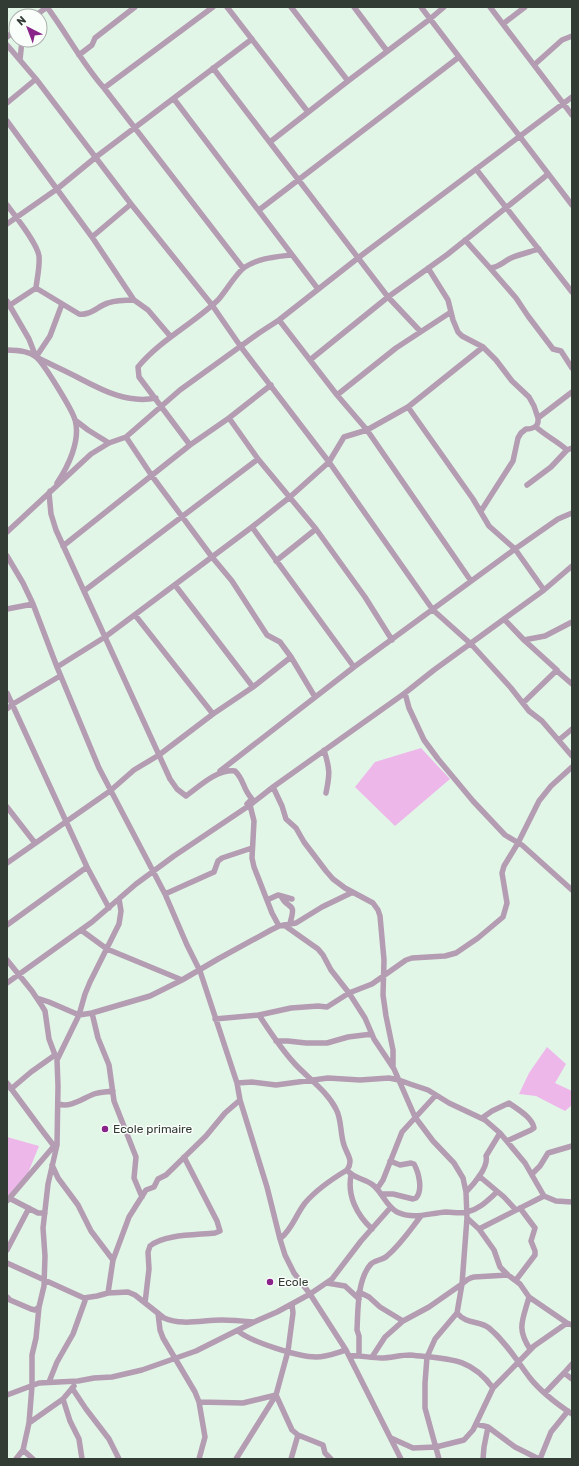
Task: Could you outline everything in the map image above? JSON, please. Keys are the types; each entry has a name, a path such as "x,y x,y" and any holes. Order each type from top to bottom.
{"street":[{"path":"47,7 64,30 90,72 243,268"},
{"path":"79,55 92,45 95,38 136,7"},
{"path":"104,88 213,7"},
{"path":"227,7 308,112"},
{"path":"292,7 348,81"},
{"path":"354,7 387,52"},
{"path":"421,7 572,206"},
{"path":"270,142 444,7"},
{"path":"490,7 572,116"},
{"path":"502,24 525,7"},
{"path":"534,64 562,40 572,36"},
{"path":"7,224 57,189 96,157 252,39"},
{"path":"7,45 36,79 130,204 212,304 241,347 329,462 433,610 471,644 511,688 529,711 542,721 572,756"},
{"path":"20,60 21,48"},
{"path":"259,210 459,57"},
{"path":"213,68 388,297 420,331"},
{"path":"7,104 36,79"},
{"path":"7,532 91,454 109,443 126,436 162,406 168,399 279,320 358,258 572,97"},
{"path":"174,99 318,289"},
{"path":"7,120 92,237 134,300 148,310 171,337"},
{"path":"476,169 572,292"},
{"path":"310,360 388,297 465,240 547,174"},
{"path":"92,237 130,204"},
{"path":"7,205 35,246 39,256 36,288"},
{"path":"465,240 512,292 528,316 554,349 561,351 572,368"},
{"path":"490,268 521,254 539,249"},
{"path":"190,445 139,377 138,367 171,337 212,304 224,292 243,268 263,259 291,255"},
{"path":"428,268 448,300 452,320 458,332 462,336 483,347 496,360 516,385 529,398 534,406 539,422 536,427 532,429 526,428 521,433 518,438 513,461 481,511"},
{"path":"36,288 79,314 84,315 108,303 123,300 134,300"},
{"path":"36,288 8,305 30,340 36,357 56,385 75,420 109,443"},
{"path":"36,357 50,336 62,304"},
{"path":"337,395 396,348 451,312"},
{"path":"279,320 337,395 367,430 471,581"},
{"path":"57,667 106,637 252,528 329,462 344,437 367,430 408,406 483,347"},
{"path":"7,350 18,350 36,357 116,396 138,400 156,398"},
{"path":"63,546 190,445 229,418 271,385"},
{"path":"538,418 572,392"},
{"path":"408,406 481,511 488,526 515,549 544,590"},
{"path":"229,418 258,459 316,529 365,597 392,640"},
{"path":"75,420 76,433 73,450 67,469 49,493 51,514 63,546 170,779 177,789 186,796 216,775 354,667 471,581 558,519 572,513"},
{"path":"527,485 551,467 569,449 545,435 536,427"},
{"path":"126,436 152,476 212,557 232,581 267,635 280,642 291,657 315,698"},
{"path":"84,591 258,459"},
{"path":"252,528 354,667"},
{"path":"276,562 316,529"},
{"path":"7,556 23,583 33,604 60,676 99,768 110,791 134,832 165,894 200,971 237,1083 240,1100 267,1187 280,1240 294,1273 310,1294 346,1350 401,1459"},
{"path":"7,983 81,930 153,871 250,805 324,750 405,693 434,670 544,590 572,566"},
{"path":"174,585 253,687"},
{"path":"7,609 33,604"},
{"path":"135,615 213,714"},
{"path":"504,619 524,640 572,684"},
{"path":"524,640 545,636 572,622"},
{"path":"7,864 110,791 134,770 159,755 213,714 253,687 291,657"},
{"path":"523,703 557,671"},
{"path":"7,709 60,676"},
{"path":"7,693 66,822 109,908"},
{"path":"405,693 416,724 424,740 473,801 505,835 543,862 572,890"},
{"path":"559,740 572,729"},
{"path":"324,750 329,764 330,773 326,793"},
{"path":"215,1019 259,1015 291,1008 318,1006 328,1007 349,993 372,984 406,960 412,958 445,956 456,952 499,921 505,911 507,903 503,870 544,794 572,767"},
{"path":"216,775 224,771 235,771 242,779 246,792 252,799 240,812"},
{"path":"273,787 286,819 296,828 304,842 333,879 373,903 378,910 380,916 384,960 383,977 386,1016 393,1050 393,1068"},
{"path":"250,805 254,821 252,858 267,900 284,925 318,949 323,955 331,970 349,993 365,1018 377,1044 393,1068 416,1117 433,1141 464,1178 467,1215 462,1284 457,1312 435,1339 427,1357 425,1408 439,1459"},
{"path":"7,807 35,843"},
{"path":"165,894 214,872 218,861 222,858 252,848"},
{"path":"7,925 88,867"},
{"path":"37,998 79,1015 92,1013 150,996 200,971 218,959 284,925 296,923 322,907 353,892"},
{"path":"267,900 278,895 292,899"},
{"path":"281,896 284,901 291,905 293,912 284,925"},
{"path":"11,1089 31,1072 56,1058 79,1015 85,994 119,924 121,911 119,899"},
{"path":"81,930 107,949 182,980"},
{"path":"7,960 37,998 45,1011 49,1039 56,1058 58,1104 56,1146 48,1184 43,1228 45,1256 44,1279 36,1338 32,1355 32,1386 29,1423 23,1450 16,1459"},
{"path":"92,1013 98,1038 109,1065 114,1101 136,1157 134,1178 142,1197"},
{"path":"259,1015 276,1041 324,1093 337,1111 343,1144 351,1161 347,1170 313,1195 304,1204 288,1232 280,1240"},
{"path":"276,1041 327,1043 348,1037 372,1034"},
{"path":"237,1083 252,1082 276,1084 328,1078 360,1080 389,1078 428,1090 482,1118 500,1133 525,1163 544,1196 556,1201 572,1203"},
{"path":"7,1083 56,1146"},
{"path":"58,1104 63,1106 95,1094 113,1091"},
{"path":"379,1191 402,1132 436,1095"},
{"path":"108,1293 113,1260 129,1217 146,1190 154,1187 158,1179 166,1175 206,1136 225,1113 240,1100"},
{"path":"482,1118 492,1111 509,1103 526,1116 534,1125 534,1128 531,1130 507,1141"},
{"path":"466,1192 486,1165 486,1156 500,1133"},
{"path":"45,1213 38,1213 8,1199 56,1146"},
{"path":"532,1174 540,1166 548,1153 572,1146"},
{"path":"145,1303 149,1269 148,1252 150,1246 161,1240 220,1231 217,1221 184,1157"},
{"path":"379,1191 413,1199 418,1195 419,1180 414,1164 411,1163 400,1165 390,1161"},
{"path":"52,1165 58,1178 78,1205 91,1231 113,1260"},
{"path":"347,1170 351,1175 368,1182 379,1191 391,1207 404,1214 422,1216 445,1212 467,1215 483,1205 497,1192"},
{"path":"351,1175 351,1195 360,1216 372,1229"},
{"path":"479,1176 518,1209 535,1228 532,1241 535,1255 527,1268 516,1280"},
{"path":"479,1229 544,1196"},
{"path":"7,1395 32,1386 49,1382 78,1381 112,1377 142,1370 196,1351 238,1331 292,1304 328,1283 391,1207"},
{"path":"7,1250 29,1208"},
{"path":"390,1438 413,1448 436,1447 464,1440 473,1430 494,1388 530,1350 570,1324 529,1297 516,1280 500,1267 494,1250 467,1215"},
{"path":"359,1355 359,1336 357,1330 359,1292 364,1277 371,1264 386,1258 400,1244 422,1216"},
{"path":"7,1263 86,1298 108,1293 128,1292 135,1295 164,1318 177,1322 223,1320 254,1322"},
{"path":"372,1358 385,1337 403,1321 429,1307 469,1278 508,1275"},
{"path":"328,1283 345,1286 359,1299"},
{"path":"359,1292 369,1297 380,1307 403,1321"},
{"path":"7,1297 10,1300 31,1309 35,1310 39,1307"},
{"path":"529,1297 523,1318 522,1329 524,1339 530,1350"},
{"path":"49,1382 57,1362 73,1334 86,1298"},
{"path":"236,1459 276,1395 288,1351 292,1304"},
{"path":"457,1312 464,1320 487,1326 499,1337 520,1362 531,1379 570,1413 551,1432 539,1459 515,1446 488,1427 476,1424"},
{"path":"158,1313 160,1330 163,1338 195,1392 199,1402 205,1437 199,1459"},
{"path":"238,1331 250,1339 288,1351 314,1357 329,1356 346,1350"},
{"path":"349,1356 359,1355 372,1358 383,1358 402,1355 459,1360 485,1377 494,1388"},
{"path":"546,1393 572,1364"},
{"path":"564,1373 572,1379"},
{"path":"29,1423 64,1399 78,1381"},
{"path":"72,1388 109,1439 119,1459"},
{"path":"199,1402 244,1403 276,1395"},
{"path":"276,1395 290,1428 298,1434 323,1445 325,1453 331,1459"},
{"path":"64,1399 70,1421 79,1439 82,1459"},
{"path":"484,1459 484,1447 488,1427"},
{"path":"292,1459 298,1434"},
{"path":"23,1450 33,1459"}],"shaded area":[{"path":"421,748 450,779 395,826 355,787 375,762"},
{"path":"547,1047 566,1064 555,1083 572,1091 572,1105 565,1111 536,1096 519,1094 529,1073"},
{"path":"7,1137 39,1146 24,1183 7,1202"}],"place":[{"name":"Ecole primaire","path":"105,1129"},
{"name":"Ecole","path":"270,1282"}]}
